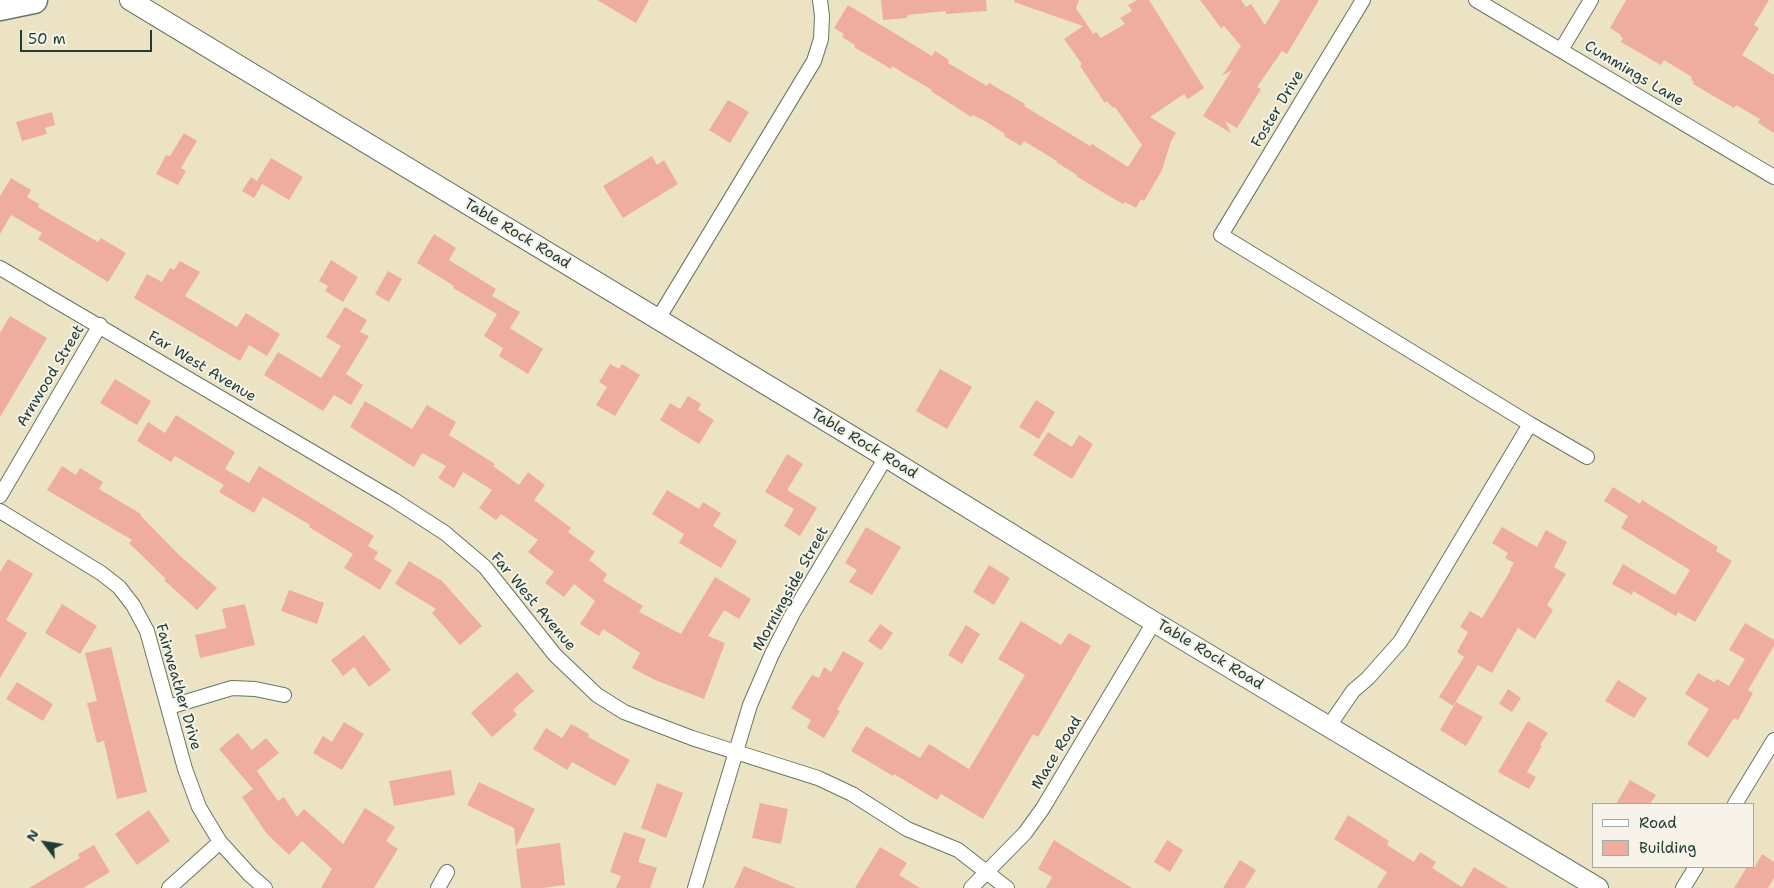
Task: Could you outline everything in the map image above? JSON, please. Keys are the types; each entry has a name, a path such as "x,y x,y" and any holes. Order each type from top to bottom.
{"highway":[{"path":"0,7 34,0"}],"main road":[{"name":"Table Rock Road","path":"130,0 886,457 1154,622 1598,888"}],"street":[{"path":"658,319 814,61 821,39 822,16 820,0"},
{"name":"Foster Drive","path":"1363,0 1221,235 1530,424"},
{"name":"Cummings Lane","path":"1476,0 1774,177"},
{"path":"1561,50 1591,0"},
{"name":"Far West Avenue","path":"0,268 100,325 394,500 445,533 485,567 555,655 597,695 624,712 692,738 818,778 852,794 907,829 958,850 1007,888"},
{"name":"Arnwood Street","path":"0,496 100,325"},
{"path":"1328,726 1353,691 1368,678 1400,642 1530,424 1587,457"},
{"name":"Morningside Street","path":"695,888 750,706 792,613 886,457"},
{"name":"Fairweather Drive","path":"0,511 101,573 119,587 133,605 147,631 185,769 199,807 220,842 250,875 265,888"},
{"name":"Mace Road","path":"971,888 1025,832 1043,808 1154,622"},
{"path":"169,707 232,688 255,689 284,695"},
{"path":"1736,803 1774,740"},
{"path":"169,888 220,842"},
{"path":"1683,888 1695,868"},
{"path":"438,888 446,872"}],"building":[{"path":"597,0 649,0 636,23"},
{"path":"881,0 986,0 987,11 946,14 946,11 907,15 907,18 883,20"},
{"path":"1015,0 1079,0 1076,8 1093,34 1096,32 1101,38 1125,24 1120,18 1132,11 1128,5 1137,0 1149,0 1204,88 1188,99 1184,94 1150,117 1176,133 1171,141 1162,170 1144,201 1141,199 1136,208 1125,202 1123,204 1104,193 1024,141 1021,146 985,121 973,115 971,117 932,90 892,66 891,69 854,47 855,45 842,37 844,34 834,28 848,5 932,56 935,51 949,60 948,63 987,86 989,83 1090,146 1092,144 1128,167 1142,145 1115,107 1113,108 1107,101 1105,103 1080,66 1082,64 1064,39 1083,26 1014,2"},
{"path":"1200,0 1241,0 1246,7 1251,4 1265,25 1280,0 1319,0 1287,54 1282,51 1257,87 1261,89 1237,128 1225,121 1231,133 1203,116 1232,70 1222,76 1241,46 1224,26 1221,28"},
{"path":"1626,0 1769,0 1754,25 1759,28 1742,55 1774,75 1774,133 1758,123 1760,119 1736,105 1734,108 1693,84 1692,77 1664,60 1661,65 1621,42 1623,38 1621,35 1610,28"},
{"path":"728,100 749,112 730,143 709,130"},
{"path":"52,112 55,125 45,128 47,134 22,141 16,122"},
{"path":"184,133 197,141 181,168 186,171 178,185 156,174 166,155 170,156"},
{"path":"652,156 657,165 664,160 678,184 623,218 603,186"},
{"path":"271,158 303,177 289,200 262,184 254,198 242,191 251,177 257,181"},
{"path":"11,178 31,190 27,197 39,204 38,207 98,242 101,238 126,253 108,282 38,239 42,233 11,215 0,234 0,196"},
{"path":"434,234 456,248 449,260 496,289 492,296 520,312 510,328 543,349 528,374 499,356 503,348 484,336 497,314 453,288 454,286 417,263"},
{"path":"331,260 358,277 343,302 325,291 328,286 319,281"},
{"path":"180,261 200,272 185,296 237,327 246,313 280,334 267,356 249,345 240,361 134,298 147,274 162,282 170,268 174,270"},
{"path":"388,271 402,279 389,302 375,294"},
{"path":"345,307 367,320 360,332 369,336 346,374 363,385 351,405 334,395 323,411 264,375 278,352 321,378 341,346 326,337"},
{"path":"10,316 47,338 0,417 0,333"},
{"path":"610,364 619,369 622,364 640,375 615,416 596,405 607,387 599,382"},
{"path":"940,369 972,387 947,429 916,411"},
{"path":"115,379 151,401 137,425 100,403"},
{"path":"688,396 701,404 698,410 714,420 699,444 660,420 670,403 680,409"},
{"path":"1036,400 1055,412 1039,439 1019,427"},
{"path":"365,401 412,429 427,405 456,422 449,435 495,464 493,466 519,485 528,472 545,485 534,500 571,528 568,532 595,552 589,560 607,574 603,581 643,606 639,612 681,634 715,577 751,599 739,619 724,610 708,636 725,643 704,699 655,680 632,668 640,653 603,629 599,636 580,624 595,601 574,584 564,597 545,583 554,572 528,552 538,540 501,514 496,520 479,508 492,490 463,472 454,488 438,478 446,466 422,453 414,467 350,427"},
{"path":"176,415 235,452 225,469 249,483 259,466 374,536 368,546 378,552 374,559 392,570 380,590 344,568 353,554 309,527 310,525 263,497 254,513 219,492 224,485 175,456 171,462 137,441 148,422 165,433"},
{"path":"1048,432 1072,447 1079,435 1093,444 1072,479 1033,455"},
{"path":"787,454 803,464 787,490 817,508 800,536 784,526 794,509 765,492"},
{"path":"62,466 76,475 80,468 103,482 99,489 141,514 179,555 217,588 197,610 164,580 166,579 129,543 132,540 47,490"},
{"path":"1613,487 1640,504 1642,500 1718,547 1716,551 1732,561 1695,622 1678,612 1676,616 1633,591 1632,595 1612,584 1623,564 1675,595 1690,570 1621,528 1628,516 1604,501"},
{"path":"667,490 699,509 703,502 721,513 713,526 737,541 721,568 679,543 684,534 652,514"},
{"path":"866,527 901,547 872,595 849,582 857,570 845,563"},
{"path":"1502,527 1537,547 1546,530 1567,542 1554,567 1566,574 1547,605 1553,610 1535,639 1518,628 1492,673 1478,665 1453,706 1439,697 1464,657 1457,652 1468,632 1460,627 1470,611 1482,618 1514,563 1505,558 1508,553 1492,543"},
{"path":"8,559 33,574 6,620 27,633 0,678 0,572"},
{"path":"409,561 442,581 482,626 460,645 432,613 436,609 395,584"},
{"path":"989,565 1010,578 994,605 973,592"},
{"path":"289,590 324,603 317,624 281,611"},
{"path":"62,604 97,626 80,654 45,633"},
{"path":"245,604 255,645 200,658 195,635 226,628 222,609"},
{"path":"1021,621 1061,645 1069,633 1091,646 1038,737 1033,734 983,819 941,794 937,800 851,751 866,726 920,758 929,744 969,769 1025,675 998,659"},
{"path":"1745,623 1774,640 1774,646 1748,690 1753,693 1738,720 1734,718 1708,758 1687,744 1709,709 1685,694 1698,673 1714,682 1717,679 1729,686 1745,659 1729,650"},
{"path":"880,624 893,633 881,650 868,641"},
{"path":"966,625 980,634 962,664 948,655"},
{"path":"364,635 391,670 369,687 354,667 343,676 331,660"},
{"path":"111,647 147,792 117,799 104,741 97,743 87,703 97,701 85,653"},
{"path":"843,651 864,663 837,710 840,711 824,738 807,728 811,720 791,708 812,675 819,678 824,667 831,672"},
{"path":"517,672 534,691 513,710 517,715 492,737 471,713"},
{"path":"1618,680 1647,698 1634,718 1605,701"},
{"path":"17,682 53,704 43,721 6,699"},
{"path":"1508,689 1521,698 1512,712 1499,704"},
{"path":"1456,702 1483,717 1466,746 1440,730"},
{"path":"1528,721 1548,733 1527,772 1536,777 1529,789 1498,772"},
{"path":"344,722 364,734 342,770 313,753 323,736 332,742"},
{"path":"571,724 589,734 588,737 630,760 615,786 572,762 567,770 533,749 546,728 562,738"},
{"path":"238,733 252,750 266,738 279,753 257,771 278,801 284,797 297,817 304,809 343,844 365,808 395,827 386,841 398,849 374,888 321,888 332,869 302,841 289,855 267,834 242,797 253,789 219,749"},
{"path":"451,770 455,795 394,806 389,781"},
{"path":"1630,780 1656,795 1651,803 1617,803"},
{"path":"479,782 535,809 516,847 514,828 467,805"},
{"path":"657,783 683,793 666,838 641,828"},
{"path":"760,803 788,809 781,844 752,838"},
{"path":"149,810 170,841 137,865 115,834"},
{"path":"1348,815 1389,841 1387,845 1414,862 1420,852 1436,862 1432,868 1462,887 1474,867 1509,888 1377,888 1387,872 1334,839"},
{"path":"624,832 646,839 638,862 657,868 650,888 616,888 621,876 610,872"},
{"path":"1054,840 1132,888 1046,888 1052,877 1038,869"},
{"path":"1167,840 1183,850 1170,872 1154,862"},
{"path":"560,843 565,885 521,888 516,849"},
{"path":"94,845 110,872 83,888 29,888 80,858 78,854"},
{"path":"880,847 907,863 899,875 920,888 855,888"},
{"path":"1762,854 1774,862 1774,878 1768,888 1734,888 1746,868 1755,867"},
{"path":"1240,860 1256,870 1245,888 1223,888"},
{"path":"744,866 796,888 734,888"}]}
